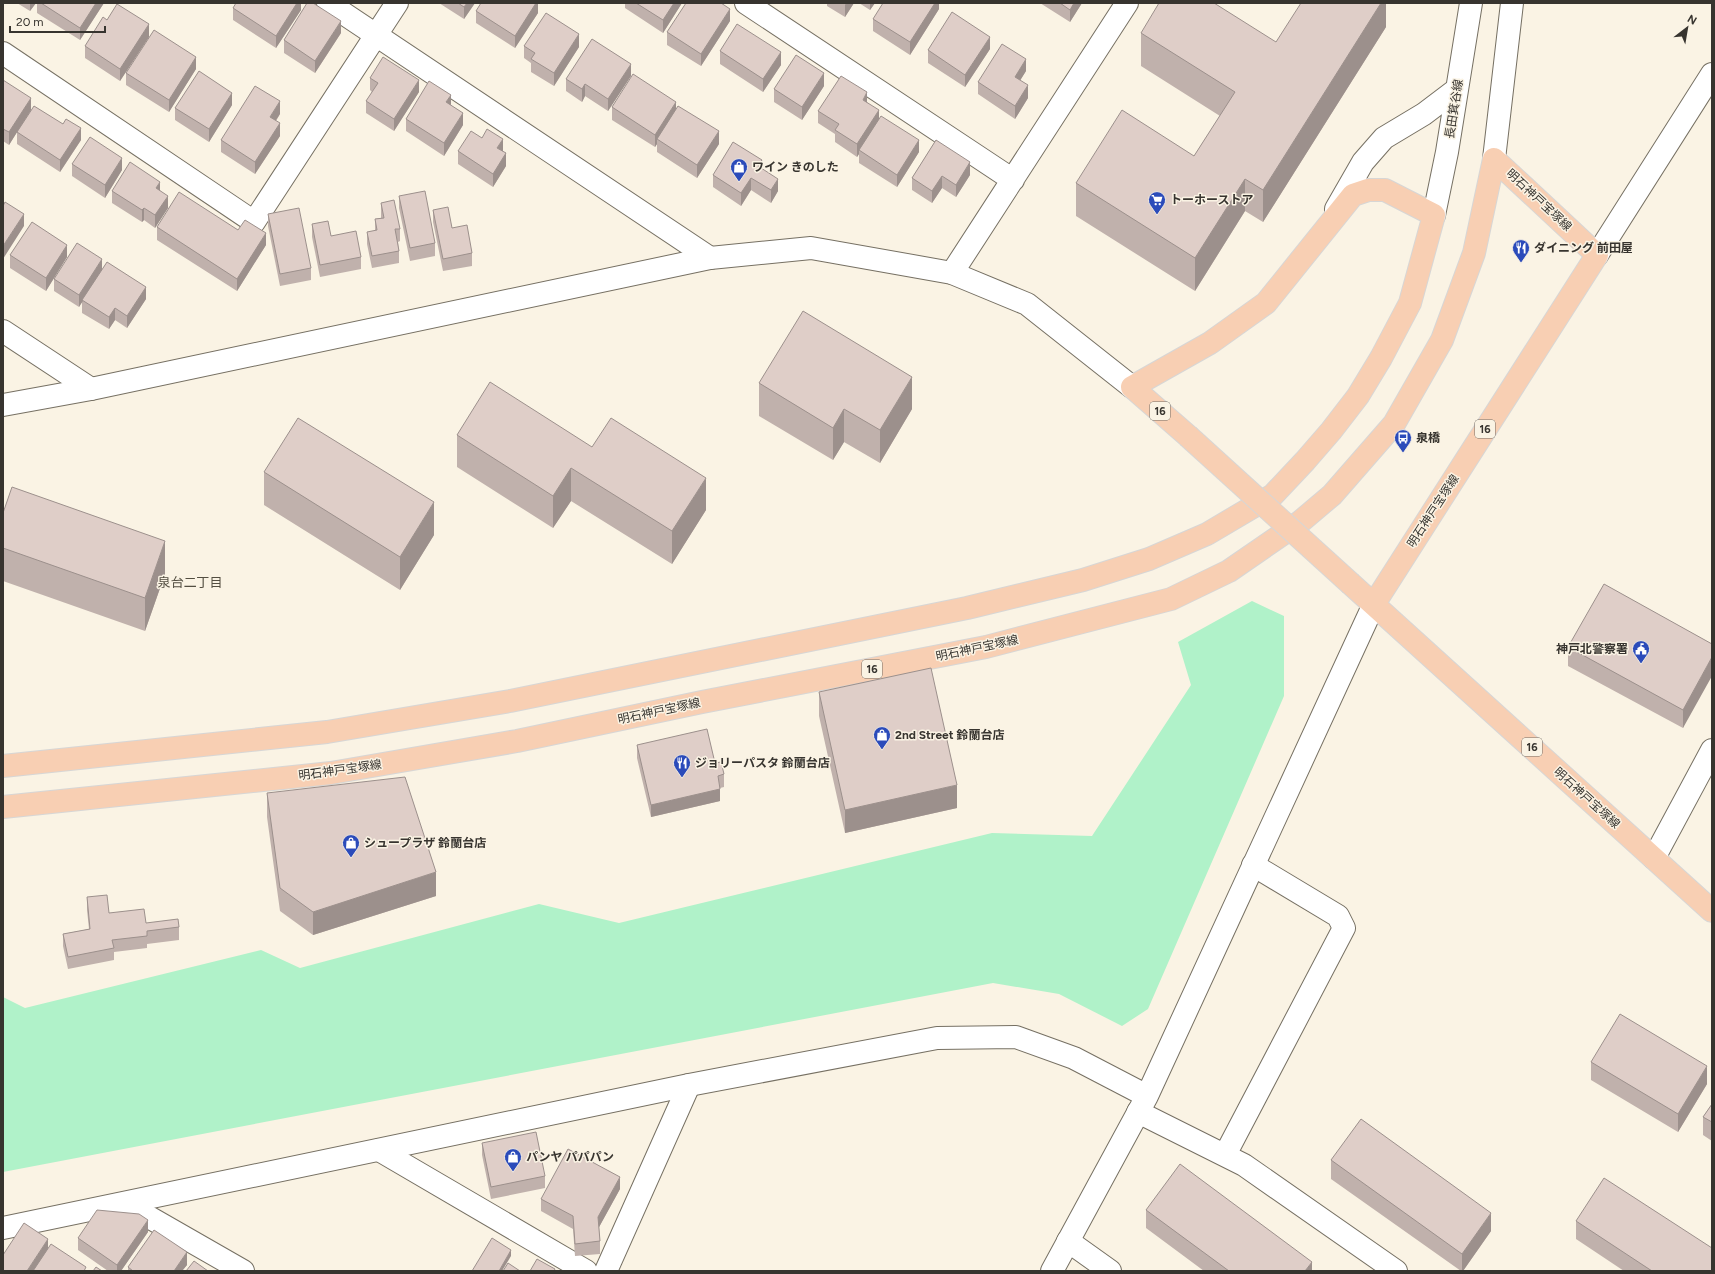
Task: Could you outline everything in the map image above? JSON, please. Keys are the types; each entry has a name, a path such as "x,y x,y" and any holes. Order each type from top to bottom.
{"main road":[{"name":"明石神戸宝塚線","path":"1374,604 1597,255 1494,159"},
{"name":"明石神戸宝塚線","path":"3,807 330,773 517,741 702,702 986,648 1171,600 1229,571 1300,522 1332,495 1394,424 1442,340 1474,253 1494,159"},
{"path":"3,766 327,732 510,701 967,608 1083,580 1149,559 1207,534 1273,495 1331,431 1358,396 1381,358 1410,303 1434,214 1385,190 1368,190 1353,195 1266,303 1210,343 1132,387"},
{"name":"明石神戸宝塚線","path":"1132,387 1374,604 1712,911"}],"street":[{"path":"328,3 710,258"},
{"path":"3,53 254,222 397,3"},
{"path":"746,3 1013,180"},
{"path":"952,274 1127,3"},
{"name":"長田箕谷線","path":"1434,214 1447,152 1471,3"},
{"path":"1494,159 1512,3"},
{"path":"1597,255 1712,74"},
{"path":"1324,231 1364,162 1384,138 1424,114 1457,89"},
{"path":"3,405 91,389 710,258 811,248 952,274 1027,304 1132,387"},
{"path":"3,331 91,389"},
{"path":"1052,1271 1143,1104 1374,604"},
{"path":"1654,858 1712,750"},
{"path":"1225,1155 1344,928 1338,916 1254,865"},
{"path":"3,1228 126,1204 689,1085 936,1038 1016,1036 1074,1058 1143,1104 1225,1155 1244,1165 1396,1271"},
{"path":"606,1271 689,1085"},
{"path":"379,1150 586,1271"},
{"path":"126,1204 243,1271"},
{"path":"1068,1241 1110,1271"}],"green space":[{"path":"1252,601 1284,616 1284,696 1148,1009 1122,1026 1059,994 993,983 3,1172 3,997 25,1008 261,950 300,968 539,904 619,923 992,833 1092,836 1191,685 1178,642"}],"building":[{"path":"41,3 96,3 80,28"},
{"path":"236,3 297,3 276,36 233,8"},
{"path":"307,3 313,3 341,21 315,61 284,40"},
{"path":"458,3 467,3 464,7"},
{"path":"481,3 536,3 515,36 476,11"},
{"path":"636,3 674,3 663,20"},
{"path":"686,3 721,3 730,9 701,54 667,32"},
{"path":"883,3 935,3 910,42 873,19"},
{"path":"1060,3 1074,3 1070,10"},
{"path":"1159,3 1214,3 1276,42 1301,3 1381,3 1263,190 1245,179 1195,258 1076,183 1122,110 1194,156 1235,92 1141,33"},
{"path":"117,4 149,24 120,69 85,46 103,17 107,20"},
{"path":"952,12 990,37 965,75 928,50"},
{"path":"546,13 579,34 554,73 531,59 535,53 524,46"},
{"path":"737,24 781,52 763,79 720,51"},
{"path":"154,30 196,57 169,100 126,73"},
{"path":"592,39 631,64 608,99 585,84 582,89 566,79"},
{"path":"1002,44 1026,59 1015,77 1028,85 1015,106 978,82"},
{"path":"796,55 824,73 802,107 774,89"},
{"path":"383,57 419,80 394,119 366,101 378,83 370,78"},
{"path":"199,71 232,93 209,129 175,108"},
{"path":"633,74 676,102 655,135 612,107"},
{"path":"841,76 867,92 863,100 879,110 857,144 835,130 839,124 818,111"},
{"path":"3,80 31,98 9,132 3,129"},
{"path":"429,81 451,95 446,102 463,113 444,143 406,119"},
{"path":"255,86 280,101 270,117 280,123 255,162 221,140"},
{"path":"34,106 63,124 66,119 81,128 60,160 17,132"},
{"path":"678,106 719,131 697,165 657,139"},
{"path":"881,116 919,140 897,175 859,150"},
{"path":"487,129 503,139 497,148 506,153 493,174 458,151 471,131 482,138"},
{"path":"90,137 122,158 105,185 72,164"},
{"path":"936,140 970,162 956,185 942,176 932,191 912,178"},
{"path":"733,142 762,160 758,166 778,179 771,190 751,178 741,193 713,175"},
{"path":"130,162 160,182 156,188 168,196 155,215 144,208 142,210 112,191"},
{"path":"425,191 435,243 410,248 399,196"},
{"path":"179,192 238,230 245,220 266,233 237,279 157,227"},
{"path":"394,200 400,229 395,229 399,251 372,256 367,232 377,230 375,219 384,218 381,203"},
{"path":"5,202 24,214 3,246 3,206"},
{"path":"448,207 452,228 467,225 472,253 443,259 433,210"},
{"path":"299,208 311,268 280,274 268,214"},
{"path":"328,221 331,236 356,231 361,257 320,265 312,224"},
{"path":"32,222 67,245 46,278 10,255"},
{"path":"77,243 102,259 79,295 54,279"},
{"path":"107,262 146,287 127,316 115,308 109,317 82,300"},
{"path":"803,311 912,377 880,430 844,409 833,428 759,383"},
{"path":"490,382 592,447 611,418 706,478 672,531 571,468 553,496 457,435"},
{"path":"298,418 434,502 400,557 264,472"},
{"path":"12,487 165,541 145,598 3,548 3,513"},
{"name":"神戸北警察署","path":"1604,584 1712,644 1712,657 1683,710 1568,647"},
{"path":"931,668 957,785 845,810 819,692"},
{"path":"707,729 715,763 721,762 724,774 718,776 720,789 651,805 637,745"},
{"path":"405,777 436,872 313,912 280,888 267,793"},
{"path":"107,895 109,913 144,909 146,923 178,919 179,927 147,931 147,936 112,940 114,948 68,957 63,934 90,929 87,897"},
{"path":"1620,1014 1707,1066 1678,1114 1591,1062"},
{"path":"1712,1104 1712,1122 1703,1117"},
{"path":"1361,1119 1491,1213 1462,1254 1331,1160"},
{"name":"パンヤ パパパン","path":"536,1132 545,1176 491,1187 482,1143"},
{"path":"568,1149 620,1177 598,1217 600,1241 575,1244 573,1216 541,1199"},
{"path":"1180,1164 1312,1262 1305,1271 1229,1271 1146,1210"},
{"path":"1604,1178 1712,1248 1712,1271 1652,1271 1576,1221"},
{"path":"97,1210 139,1214 148,1220 117,1265 78,1238"},
{"path":"24,1223 48,1239 27,1271 3,1271 3,1255"},
{"path":"154,1230 187,1252 174,1271 133,1271 128,1267"},
{"path":"492,1238 511,1250 499,1271 472,1271"},
{"path":"51,1244 86,1267 84,1271 33,1271"},
{"path":"537,1259 555,1269 554,1271 530,1271"},
{"path":"194,1261 208,1271 186,1271"},
{"path":"508,1263 520,1271 503,1271"},
{"path":"96,1267 102,1271 93,1271"}],"place":[{"name":"ワイン きのした","path":"739,182"},
{"name":"トーホーストア","path":"1157,215"},
{"name":"ダイニング 前田屋","path":"1521,263"},
{"name":"泉橋","path":"1403,453"},
{"name":"神戸北警察署","path":"1641,664"},
{"name":"2nd Street 鈴蘭台店","path":"882,750"},
{"name":"ジョリーパスタ 鈴蘭台店","path":"682,778"},
{"name":"シュープラザ 鈴蘭台店","path":"351,858"},
{"name":"パンヤ パパパン","path":"513,1172"}],"district":[{"name":"泉台二丁目","path":"190,582"}]}
